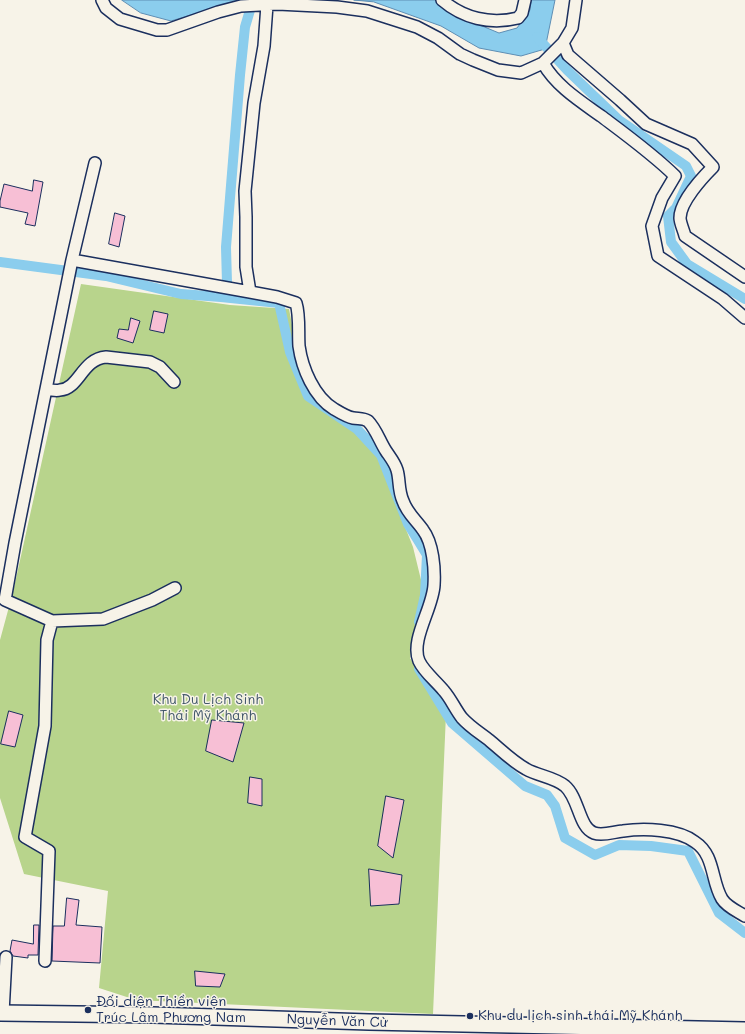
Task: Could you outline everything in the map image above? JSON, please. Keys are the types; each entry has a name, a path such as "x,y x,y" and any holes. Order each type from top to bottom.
{"main road":[{"name":"Nguyễn Văn Cừ","path":"1,1013 154,1015 711,1032 739,1030"}],"street":[{"path":"102,0 106,8 120,19 157,30 167,30 218,12 241,6 278,4 337,6 367,11 417,27 438,38 466,56 498,70 521,73 543,62 563,43 572,28 576,0"},
{"path":"442,0 452,9 476,19 498,21 518,18 522,13 525,0"},
{"path":"245,291 245,191 254,103 264,46 264,5"},
{"path":"563,43 568,55 646,124 692,144 713,167 700,180 686,201 680,218 685,236 745,277"},
{"path":"543,62 546,69 568,92 675,176 662,198 652,226 658,256 723,299 745,318"},
{"path":"95,163 68,279 5,600 52,621 103,619 152,600 175,588"},
{"path":"72,261 245,291 277,297 296,303 302,358 314,387 324,402 332,408 353,418 368,420 397,469 398,487 407,510 427,537 433,560 434,583 433,594 417,647 417,655 421,665 444,691 461,716 471,726 524,768 557,781 567,788 574,797 583,821 592,832 604,834 625,830 666,832 680,834 696,842 704,850 707,856 723,900 745,916"},
{"path":"47,389 65,389 77,379 90,363 99,358 150,362 160,367 174,382"},
{"path":"45,961 49,851 25,837 45,726 47,640 52,621"},
{"path":"1,1013 6,957"}],"green space":[{"name":"Khu Du Lịch Sinh Thái Mỹ Khánh","path":"81,284 230,305 289,309 306,398 372,444 413,547 422,584 410,658 446,714 433,1014 136,1000 99,988 108,891 24,874 0,798 0,640 13,592"}],"water":[{"path":"122,0 253,0 231,3 171,21 141,13"},
{"path":"354,0 436,0 458,16 499,33 517,28 530,10 531,0 555,0 545,49 521,56 479,48 441,26 374,2"}],"building":[{"path":"34,180 43,182 35,226 25,224 28,213 0,207 4,184 32,191"},
{"path":"115,213 125,216 119,247 109,244"},
{"path":"154,311 168,314 164,333 150,330"},
{"path":"131,318 140,321 133,343 117,338 119,329 128,330"},
{"path":"9,711 23,715 15,747 1,744"},
{"path":"212,720 244,723 233,762 206,751"},
{"path":"250,777 262,779 262,806 248,803"},
{"path":"386,796 404,800 393,858 378,846"},
{"path":"369,869 402,875 399,904 371,906"},
{"path":"67,898 79,900 76,925 102,927 100,963 52,961 53,926 64,926"},
{"path":"34,925 39,925 38,955 28,955 28,958 13,956 10,951 12,940 33,944"},
{"path":"195,971 225,974 220,987 196,986"}],"waterway":[{"path":"0,262 106,276 181,294 221,297 227,283 226,247 245,27 253,0"},
{"path":"537,37 567,70 619,120 686,166 691,176 676,208 668,216 671,242 687,264 745,299"},
{"path":"221,297 279,303 290,352 308,396 357,429 381,455 408,524 427,555 425,595 419,622"},
{"path":"419,669 452,723 525,786 547,795 555,806 565,838 595,855 619,845 651,846 688,851 719,913 745,933"}],"place":[{"name":"Đối diện Thiền viện Trúc Lâm Phương Nam","path":"88,1010"},
{"name":"Khu du lịch sinh thái Mỹ Khánh","path":"470,1016"}]}
